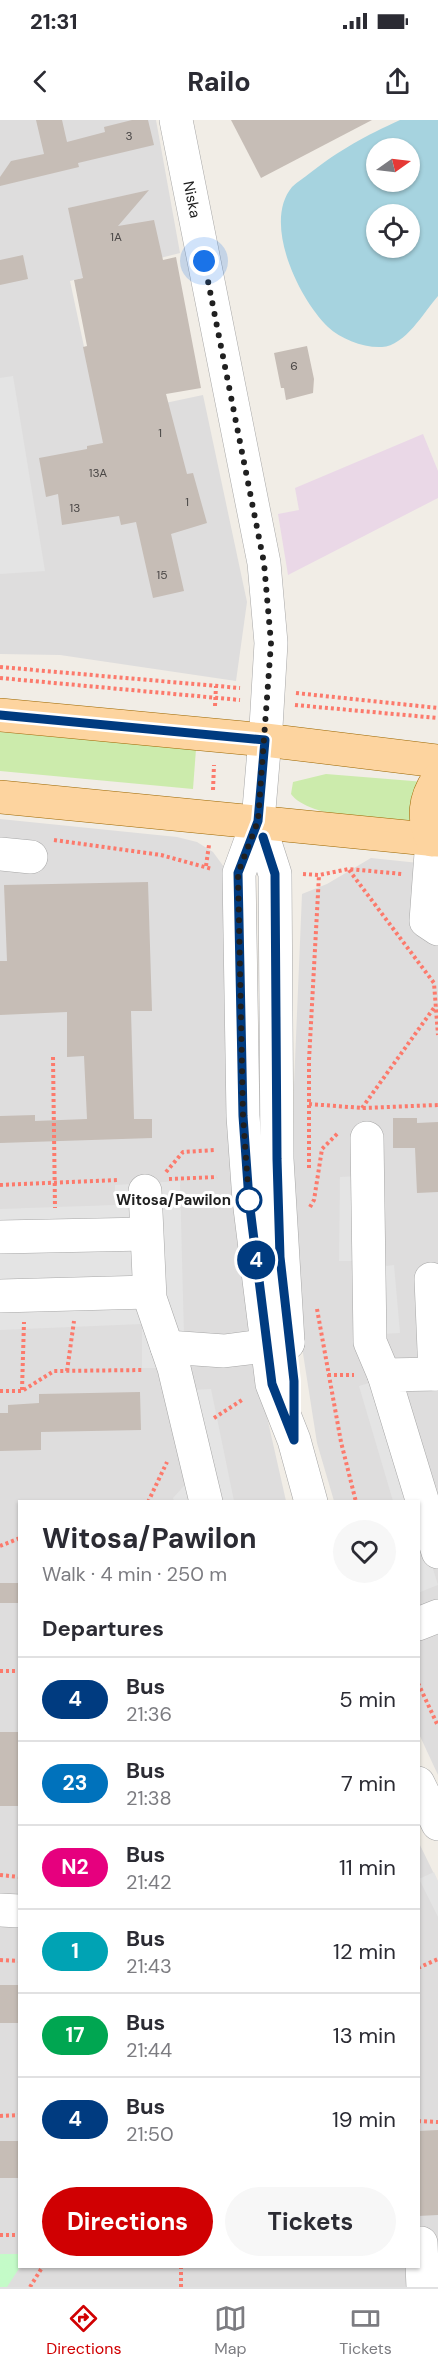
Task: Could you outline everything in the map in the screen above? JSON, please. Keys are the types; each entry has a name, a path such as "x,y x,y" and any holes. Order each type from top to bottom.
{"main road":[{"path":"0,715 265,740 438,761"},
{"path":"435,840 426,825 425,808 429,793 438,779"},
{"path":"0,797 435,840"}],"street":[{"name":"Niska","path":"176,120 264,563 271,643 258,821"},
{"path":"258,821 275,874 280,1257 277,1345 272,1384 294,1440 310,1500"},
{"path":"435,840 426,921 438,929"},
{"path":"358,1122 370,1342 384,1375 438,1552"},
{"path":"134,1186 147,1234 149,1292 157,1358 205,1500"},
{"path":"0,1237 147,1234"},
{"path":"384,1375 436,1374 431,1279"},
{"path":"13,1296 149,1292"},
{"path":"157,1358 277,1345"},
{"path":"420,1623 438,1616"},
{"path":"420,1791 438,1824"},
{"path":"0,1910 18,1911"},
{"path":"423,2287 426,2245"}],"path":[{"path":"0,667 268,696 438,718"},
{"path":"0,678 438,708"},
{"path":"26,850 161,855 206,866 208,847"},
{"path":"349,869 434,983 438,1035"},
{"path":"309,1175 309,1060 319,875 349,869 431,879"},
{"path":"434,983 438,978"},
{"path":"308,1198 308,1210 314,1200 322,1149 358,1122 436,1005"},
{"path":"53,1057 55,1236"},
{"path":"310,1104 358,1122 438,1106"},
{"path":"215,1150 183,1152 160,1179 217,1177"},
{"path":"0,1185 54,1183 134,1186"},
{"path":"67,1371 77,1294"},
{"path":"13,1296 22,1390"},
{"path":"0,1391 22,1390 54,1371 157,1358"},
{"path":"328,1375 356,1500"},
{"path":"209,1421 242,1400"},
{"path":"149,1500 168,1460"},
{"path":"0,1546 18,1539"},
{"path":"0,1671 18,1671"},
{"path":"420,1687 438,1726"},
{"path":"0,1875 18,1877"},
{"path":"420,1967 438,1959"},
{"path":"0,1960 18,1960"},
{"path":"0,2116 18,2115"},
{"path":"420,2121 438,2122"},
{"path":"0,2235 18,2235"},
{"path":"30,2287 43,2268"},
{"path":"180,2268 181,2287"}],"shaded area":[{"path":"0,120 156,120 180,253 70,281 99,417 203,395 247,602 236,681 60,655 0,654"},
{"path":"13,376 45,571 0,574 0,378"},
{"path":"423,434 438,471 438,498 288,575 278,514 299,510 295,488"},
{"path":"0,819 177,837 197,842 213,852 224,867 229,891 240,1254 267,1417 286,1500 18,1500 18,2268 420,2268 420,1845 438,1882 438,2287 0,2287"},
{"path":"371,858 438,865 438,1775 420,1736 420,1500 334,1500 317,1443 294,1296 294,1085 302,894 327,884"},
{"path":"360,1176 357,1261 339,1261 340,1177"},
{"path":"180,1181 184,1336 151,1300 174,1368 142,1368 142,1324 0,1330 0,1209 115,1205 115,1185"},
{"path":"394,1265 400,1333 381,1334 378,1267"},
{"path":"376,1381 413,1500 393,1500 359,1386"},
{"path":"211,1389 234,1500 174,1500 190,1479 169,1391"},
{"path":"420,1527 438,1585 420,1592"},
{"path":"434,1872 438,1881 438,1917 420,1881 420,1879"}],"green space":[{"path":"0,732 196,749 193,789 0,771"},
{"path":"326,774 425,782 418,824 350,817 314,809 291,794 293,782"},
{"path":"0,2254 18,2254 19,2268 7,2287 0,2287"}],"water":[{"path":"400,120 438,120 438,296 406,335 382,347 360,344 339,335 328,327 317,314 296,280 288,260 281,220 284,202 294,185 321,164 364,137"}],"building":[{"path":"36,120 62,120 67,142 105,132 104,127 132,120 148,120 154,145 78,163 79,167 0,186 0,177 11,161 44,154"},
{"path":"231,120 372,120 261,178"},
{"path":"149,190 118,226 154,220 163,260 176,257 201,388 166,394 187,474 193,473 207,523 171,534 184,591 153,598 136,522 121,525 119,516 62,525 58,494 46,497 39,458 87,449 87,446 103,443 83,347 87,346 74,280 83,278 68,208"},
{"path":"23,255 28,279 0,285 0,260"},
{"path":"307,346 314,379 313,393 286,400 284,388 281,388 274,353"},
{"path":"148,882 152,1011 131,1011 134,1119 152,1119 152,1138 0,1143 0,1116 35,1115 35,1121 87,1119 84,1056 67,1057 67,1012 0,1015 0,961 7,961 4,885"},
{"path":"393,1118 417,1118 417,1123 438,1122 438,1192 417,1193 415,1148 393,1148"},
{"path":"140,1392 141,1430 41,1432 41,1450 0,1451 0,1413 8,1413 8,1405 39,1403 39,1394"},
{"path":"0,1583 18,1583 18,1603 0,1603"},
{"path":"0,1732 18,1732 18,1806 0,1806"},
{"path":"0,1985 18,1985 18,2023 0,2023"},
{"path":"438,2130 438,2215 420,2216 420,2131"},
{"path":"0,2141 18,2141 18,2178 0,2178"}],"bus line":[{"name":"4","path":"0,715 265,740 258,821 238,873 243,1116 249,1200 266,1346 272,1384 294,1440 294,1381 280,1257 275,874 263,837"}],"place":[{"name":"Witosa/Pawilon","path":"249,1200"}],"route":[{"path":"204,261 264,563 271,643 258,821 238,873 243,1116 249,1200"}]}
